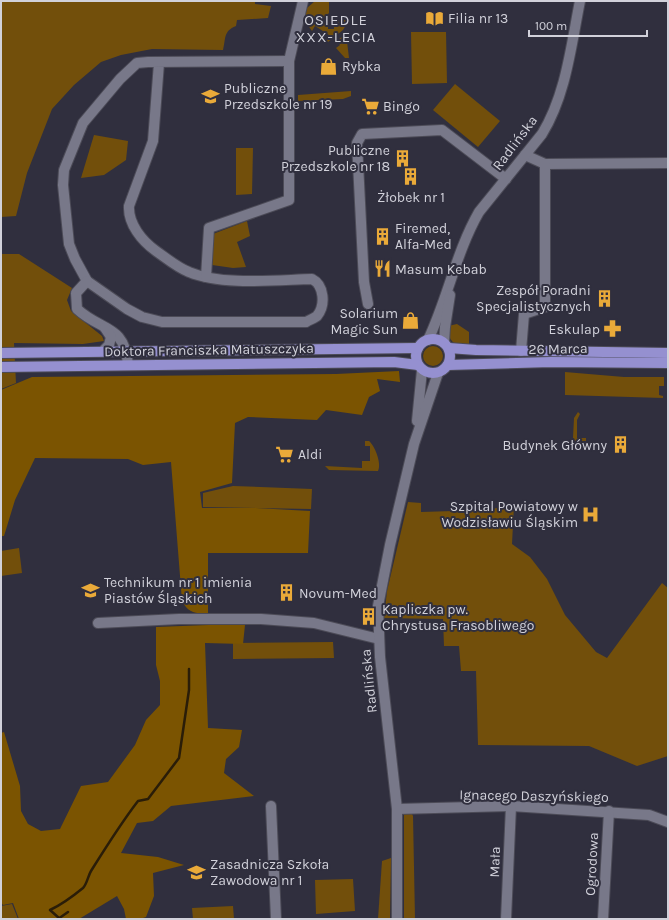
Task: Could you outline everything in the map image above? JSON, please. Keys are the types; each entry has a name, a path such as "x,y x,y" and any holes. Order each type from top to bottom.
{"main road":[{"path":"433,339 446,346 450,359 448,365 438,373 429,373 420,367 416,356 418,348 428,340 433,339"},
{"name":"26 Marca","path":"446,346 521,351 668,353"},
{"name":"Doktora Franciszka Matuszczyka","path":"1,353 418,348"},
{"name":"Doktora Franciszka Matuszczyka","path":"1,367 128,364 394,362 420,367"},
{"name":"26 Marca","path":"448,365 551,362 668,363"}],"street":[{"path":"206,277 210,228 289,200 289,61 303,1"},
{"name":"Radlińska","path":"428,340 455,269 460,251 473,223 542,134 558,103 580,1"},
{"path":"159,63 153,141 129,206 129,214 135,228 146,244 189,272 206,277 233,280 312,279 322,288 321,307 317,316 306,322 162,322 142,317 132,312 87,280 69,244 63,179 64,170 83,123 120,79 138,63 289,61"},
{"path":"368,304 364,282 357,143 362,134 442,130 506,179"},
{"path":"525,155 545,164 668,163"},
{"path":"521,351 524,314 545,307 545,164"},
{"name":"Radlińska","path":"446,346 445,327 455,269"},
{"path":"87,280 76,293 77,309 84,316 116,332 123,340 127,352 128,364"},
{"path":"103,351 109,345 111,337 110,332 104,326"},
{"name":"Radlińska","path":"414,444 420,367"},
{"name":"Radlińska","path":"397,919 397,809 379,639 380,591 414,444 438,373"},
{"path":"98,624 179,618 261,619 314,623 379,639"},
{"path":"271,806 276,919"},
{"name":"Ignacego Daszyńskiego","path":"397,809 511,806 609,811 648,815 668,822"},
{"name":"Mała","path":"506,919 511,806"},
{"name":"Ogrodowa","path":"603,919 609,811"}],"shaded area":[{"path":"1,1 255,1 255,4 271,6 268,18 237,20 236,26 227,33 223,50 152,49 121,55 101,62 74,85 52,109 27,173 16,216 1,217"},
{"path":"315,1 329,1 329,13 324,18 308,19 305,17 307,8"},
{"path":"334,20 349,20 343,30 328,42 326,41 329,35 315,26 312,31 307,24 325,23 328,25 328,29 334,29"},
{"path":"411,32 446,32 447,83 412,84"},
{"path":"346,33 349,58 345,58 336,48 340,45 337,41"},
{"path":"455,84 500,121 478,147 433,110"},
{"path":"351,91 351,96 343,99 298,101 298,95"},
{"path":"94,135 128,141 126,160 104,175 81,178"},
{"path":"236,148 253,148 252,194 236,195"},
{"path":"247,221 250,236 237,242 246,267 233,268 212,265 213,234"},
{"path":"1,254 19,254 72,288 67,300 71,311 102,336 104,341 83,344 14,343 16,383 1,389"},
{"path":"457,324 469,332 469,346 455,344 450,339 448,326"},
{"path":"433,346 440,349 443,356 440,363 433,366 426,363 423,356 426,349"},
{"path":"399,371 400,382 377,379 380,391 369,397 362,415 326,410 317,420 248,417 235,423 232,483 200,492 202,508 256,508 310,511 308,553 208,553 208,613 193,612 184,605 182,601 171,462 143,465 128,459 35,458 15,500 4,536 1,536 1,390 32,377 336,374"},
{"path":"565,372 624,377 664,377 664,386 659,386 659,395 663,396 663,398 565,395"},
{"path":"578,412 580,414 577,420 577,438 586,438 586,441 575,441 573,438 574,418"},
{"path":"365,441 369,441 376,451 379,464 378,471 329,470 325,466 362,468 362,461 370,461 370,446 365,446"},
{"path":"233,486 312,489 311,509 203,507 203,493"},
{"path":"408,502 421,503 421,512 485,510 514,505 512,544 530,557 547,579 565,615 596,652 607,658 662,583 668,588 668,756 637,766 589,746 478,745 476,671 461,671 459,646 444,646 443,619 384,618 387,591"},
{"path":"19,548 22,573 1,576 1,551"},
{"path":"245,625 243,644 205,643 208,728 242,730 239,747 226,759 224,773 254,796 171,806 153,821 137,823 121,853 158,857 184,865 153,873 154,896 146,917 140,919 126,919 124,909 117,896 79,919 19,919 13,903 3,905 1,902 1,733 4,732 20,786 21,811 28,824 41,831 60,829 81,786 108,782 135,745 146,720 160,705 160,681 156,665 156,627"},
{"path":"333,642 334,658 233,659 233,643"},
{"path":"404,813 412,814 413,816 415,919 404,919"},
{"path":"391,858 390,919 378,919 382,861"},
{"path":"353,879 355,911 316,914 315,880"},
{"path":"12,904 18,919 1,919 1,906"},
{"path":"233,906 234,919 193,919 192,908"}],"waterway":[{"path":"59,918 50,910 83,888 91,871 132,809 138,801 148,799 179,758 189,690 189,669"},
{"path":"58,919 68,912"}],"place":[{"name":"Filia nr 13","path":"435,18"},
{"name":"Rybka","path":"329,66"},
{"name":"Publiczne Przedszkole nr 19","path":"211,96"},
{"name":"Bingo","path":"370,106"},
{"name":"Publiczne Przedszkole nr 18","path":"403,158"},
{"name":"Żłobek nr 1","path":"411,177"},
{"name":"Firemed, Alfa-Med","path":"382,236"},
{"name":"Masum Kebab","path":"382,269"},
{"name":"Zespół Poradni Specjalistycznych","path":"604,298"},
{"name":"Solarium Magic Sun","path":"411,321"},
{"name":"Eskulap","path":"613,329"},
{"name":"Budynek Główny","path":"620,445"},
{"name":"Aldi","path":"285,454"},
{"name":"Szpital Powiatowy w Wodzisławiu Śląskim","path":"591,514"},
{"name":"Technikum nr 1 imienia Piastów Śląskich","path":"91,590"},
{"name":"Novum-Med","path":"286,593"},
{"name":"Kapliczka pw. Chrystusa Frasobliwego","path":"369,617"},
{"name":"Zasadnicza Szkoła Zawodowa nr 1","path":"197,872"}],"district":[{"name":"OSIEDLE XXX-LECIA","path":"336,28"}]}
